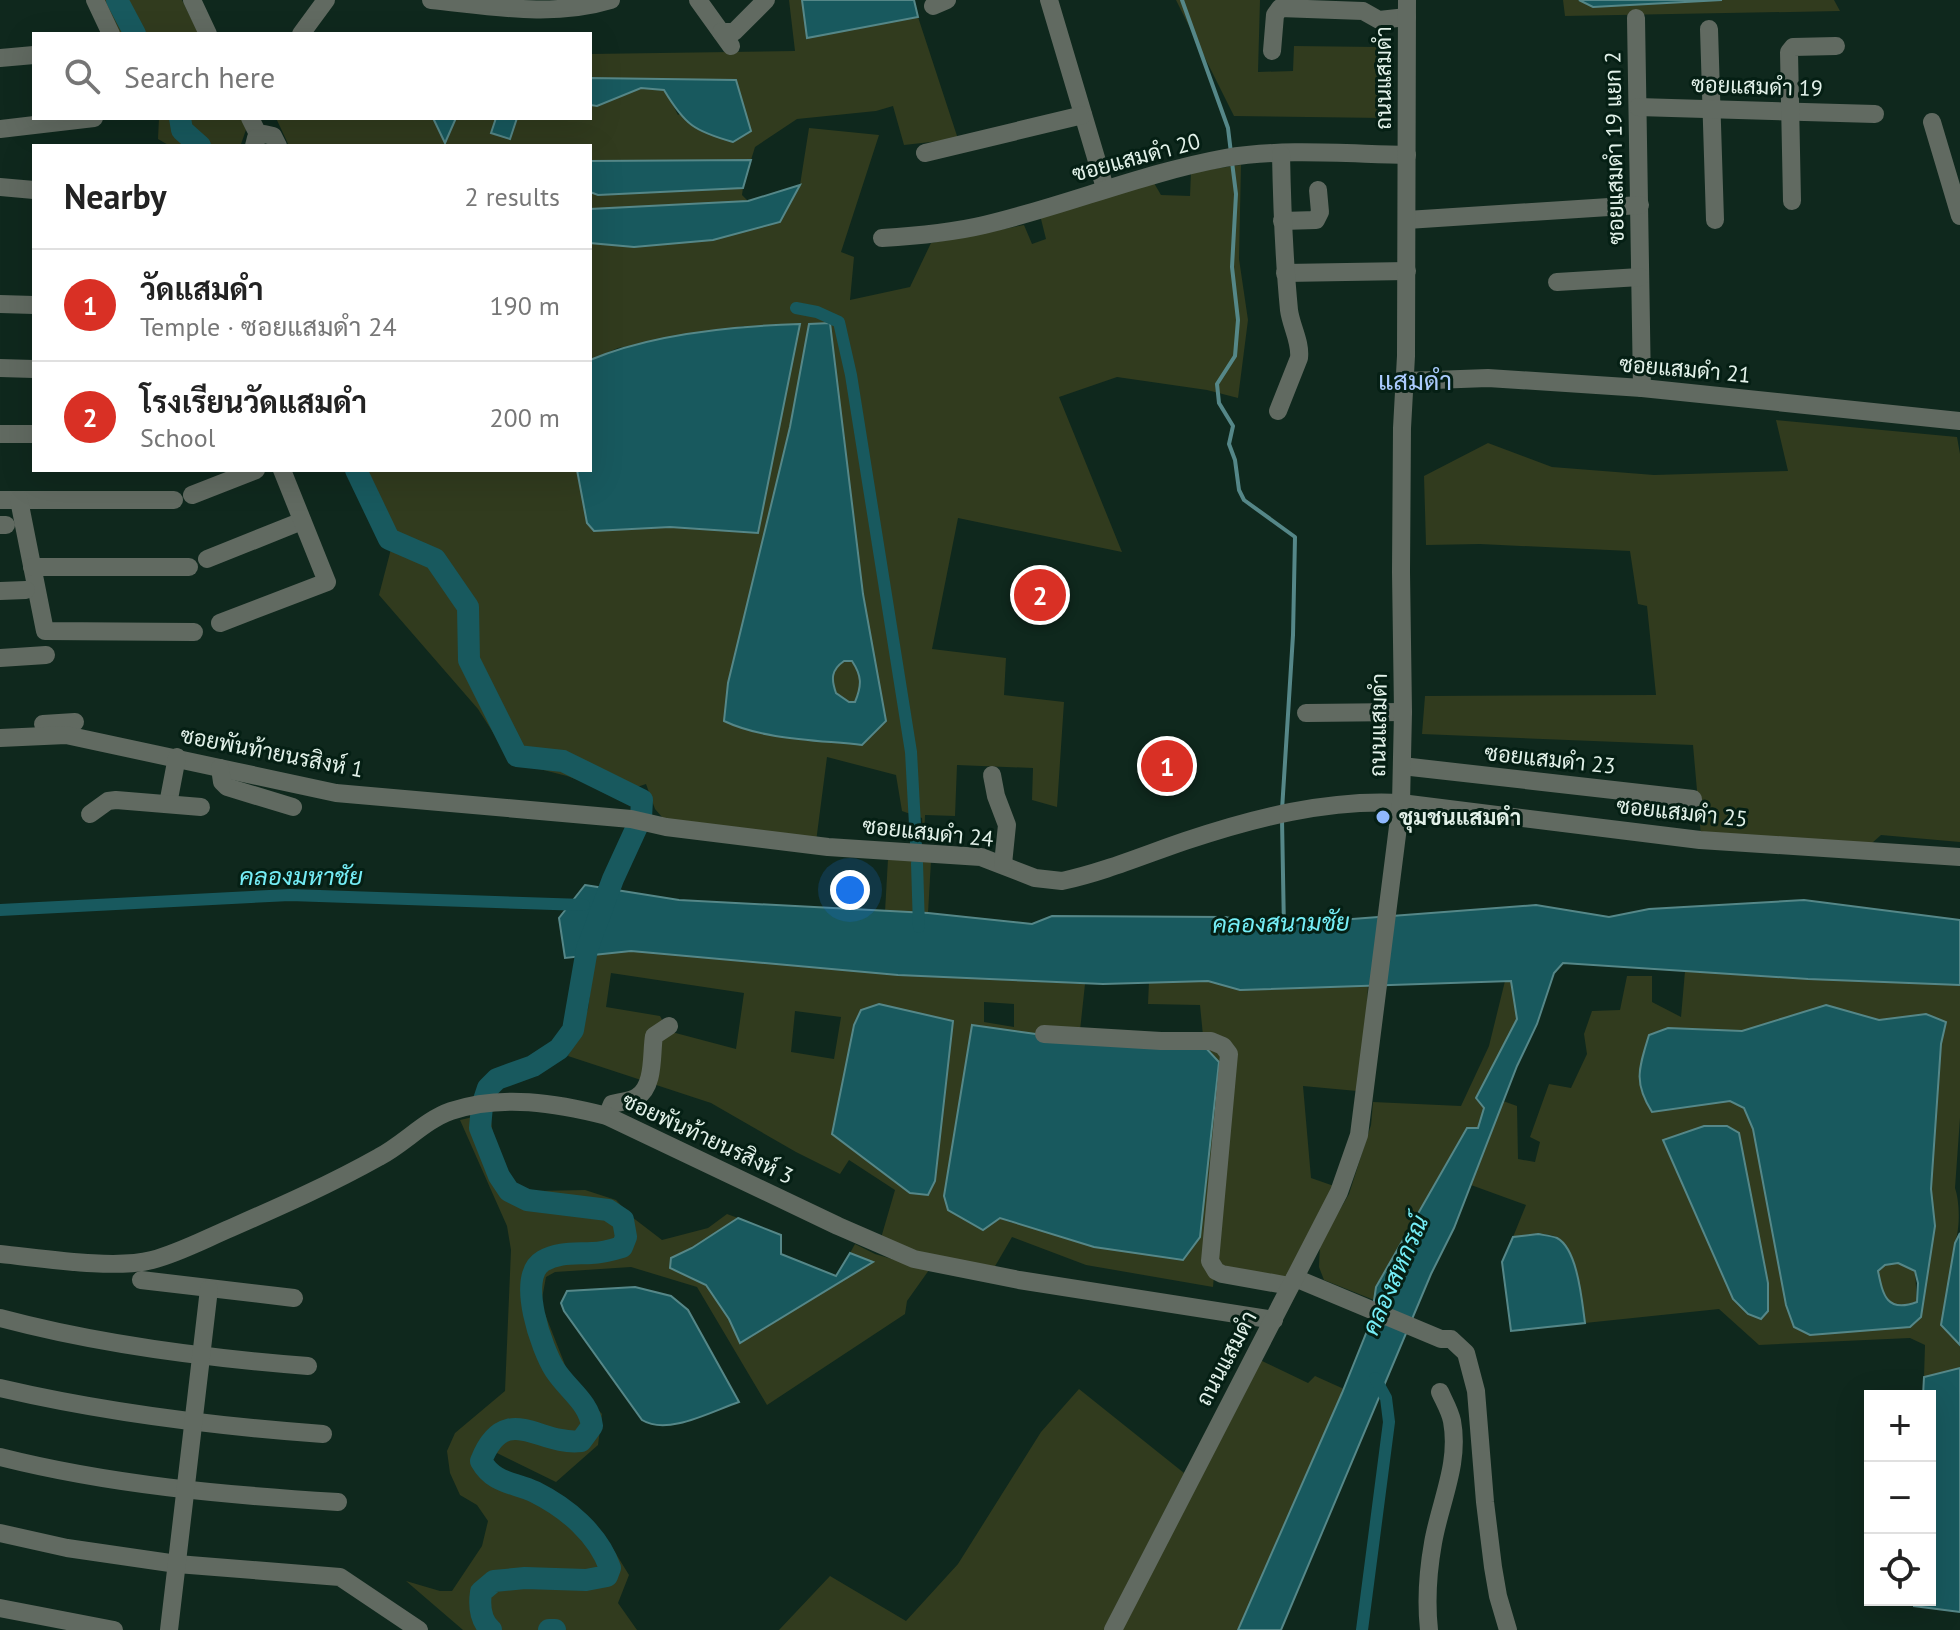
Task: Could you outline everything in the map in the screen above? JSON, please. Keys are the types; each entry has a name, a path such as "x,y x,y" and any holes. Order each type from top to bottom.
{"street":[{"path":"95,0 110,32"},
{"path":"192,0 207,32"},
{"path":"201,0 216,32"},
{"path":"302,32 326,0"},
{"path":"431,0 523,9 571,10 611,0"},
{"path":"698,0 726,39 766,0"},
{"path":"1049,0 1105,188"},
{"path":"1272,51 1275,15 1280,8 1363,11 1379,20 1407,8"},
{"name":"ถนนแสมดำ","path":"1113,1630 1339,1192 1358,1141 1401,803 1407,8"},
{"name":"ซอยแสมดำ 19 แยก 2","path":"1636,18 1642,388"},
{"path":"1709,29 1715,220"},
{"path":"1792,201 1789,52 1793,47 1836,46"},
{"path":"0,58 32,55"},
{"name":"ซอยแสมดำ 19","path":"1638,107 1875,114"},
{"path":"925,153 1083,115"},
{"path":"0,129 77,120"},
{"path":"252,120 266,136"},
{"path":"1932,122 1960,216"},
{"path":"1278,411 1300,350 1290,319 1285,273 1281,154"},
{"name":"ซอยแสมดำ 20","path":"882,238 944,233 984,225 1178,168 1234,157 1281,154 1407,155"},
{"path":"0,187 32,190"},
{"path":"1282,221 1316,220 1320,212 1318,190"},
{"path":"1407,220 1640,205"},
{"path":"1285,273 1407,271"},
{"path":"1557,282 1640,277"},
{"path":"0,304 32,305"},
{"path":"0,368 32,369"},
{"name":"ซอยแสมดำ 21","path":"1406,381 1488,378 1642,388 1960,421"},
{"path":"0,434 32,434"},
{"path":"0,500 183,498 251,472"},
{"path":"220,623 327,582 283,472"},
{"path":"19,500 45,631 194,632"},
{"path":"207,559 302,521"},
{"path":"32,567 189,567"},
{"path":"0,591 26,590"},
{"path":"0,658 46,655"},
{"path":"1306,713 1403,712"},
{"path":"0,727 75,722"},
{"name":"ซอยพันท้ายนรสิงห์ 1","path":"0,738 66,735 336,793 631,819"},
{"path":"168,804 177,757"},
{"name":"ซอยแสมดำ 23","path":"1402,766 1693,799"},
{"path":"220,768 222,782 227,787 293,807"},
{"path":"992,775 1007,825 1003,864"},
{"path":"90,814 108,801 116,800 201,807"},
{"name":"ซอยแสมดำ 24","path":"631,819 666,827 828,847 981,857 1035,878 1062,881 1255,820 1340,803 1401,803"},
{"name":"ซอยแสมดำ 25","path":"1401,803 1700,840 1960,857"},
{"path":"607,1116 612,1104 637,1098 644,1090 650,1074 654,1036 669,1026"},
{"path":"1044,1034 1211,1041 1223,1046 1229,1054 1227,1095 1210,1261 1222,1274 1292,1282 1365,1308 1434,1336 1458,1361 1468,1365 1476,1391 1485,1502 1496,1581 1508,1630"},
{"name":"ซอยพันท้ายนรสิงห์ 3","path":"0,1254 121,1264 152,1260 345,1175 383,1156 439,1117 463,1108 536,1101 607,1116 914,1259 989,1276 1274,1320"},
{"path":"141,1280 294,1298"},
{"path":"169,1630 209,1289"},
{"path":"0,1318 73,1336 201,1356 308,1366"},
{"path":"0,1388 90,1408 193,1423 323,1434"},
{"path":"1429,1630 1427,1615 1433,1543 1452,1463 1452,1422 1440,1392"},
{"path":"0,1457 60,1471 185,1490 338,1502"},
{"path":"0,1533 67,1548 177,1564 340,1577 406,1626"},
{"path":"0,1608 114,1630"}],"green space":[{"path":"95,0 182,0 198,32 112,32"},
{"path":"789,0 802,0 808,38 918,17 958,139 904,145 893,106 876,111 797,119 755,147 751,160 592,161 592,144 288,144 277,120 434,120 445,142 455,120 495,120 492,133 509,139 516,120 592,120 592,105 641,88 665,90 678,115 736,80 592,78 592,54 795,51"},
{"path":"1176,0 1260,0 1258,72 1293,71 1294,46 1377,47 1384,118 1234,116"},
{"path":"1563,0 1579,0 1593,7 1722,0 1834,0 1840,11 1565,16"},
{"path":"159,120 243,120 247,127 241,144 167,144 158,139"},
{"path":"809,128 879,135 841,252 854,257 850,300 910,287 931,243 1024,225 1032,244 1046,239 1040,215 1154,183 1161,195 1190,196 1191,172 1241,165 1239,259 1248,320 1238,398 1207,390 1117,377 1059,397 1122,552 958,518 932,649 1006,658 1004,695 1064,702 1057,807 1032,800 1033,768 957,765 955,816 925,815 924,843 922,818 902,811 896,775 827,757 816,842 668,824 655,809 646,784 616,794 567,776 512,762 478,709 379,595 391,549 367,472 578,472 594,530 708,528 744,326 618,348 592,359 592,243 634,247 713,240 780,222 800,185","holes":["809,324 830,333 863,594 886,721 862,745 789,737 737,727"]},
{"path":"743,188 742,195 748,201 592,209 592,193 598,195"},
{"path":"1776,420 1957,437 1960,454 1960,842 1881,835 1872,843 1701,836 1693,745 1422,734 1425,696 1656,695 1647,606 1638,604 1630,551 1480,544 1426,545 1424,476 1488,443 1552,467 1654,475 1788,471"},
{"path":"844,661 852,661 859,676 856,702 849,702 834,688 834,671"},
{"path":"888,859 931,861 928,913 885,912"},
{"path":"631,951 898,975 1085,984 1079,1040 972,1026 944,1196 948,1210 1012,1223 1204,1046 1200,1005 1148,1004 1149,981 1208,981 1240,990 1368,985 1365,1045 1357,1091 1303,1086 1311,1178 1334,1186 1287,1279 1215,1265 1213,1287 1086,1265 1012,1237 994,1268 936,1257 881,1238 895,1190 849,1160 840,1174 711,1103 568,1056 588,1009 595,955","holes":["611,973 744,993 736,1049 668,1031 660,1016 606,1007","984,1002 1014,1004 1014,1027 984,1022","795,1011 841,1017 834,1059 791,1052","953,1021 935,1181 928,1195 832,1134"]},
{"path":"1685,971 1960,985 1960,1118 1955,1188 1959,1223 1941,1325 1960,1345 1960,1368 1924,1377 1925,1345 1910,1338 1759,1345 1719,1309 1585,1323 1575,1265 1565,1244 1547,1235 1513,1237 1526,1205 1471,1185 1503,1101 1517,1106 1518,1159 1535,1162 1540,1142 1530,1137 1549,1084 1571,1088 1587,1054 1584,1034 1592,1011 1620,1010 1627,976 1652,976 1652,1002 1681,1017","holes":["1826,1005 1879,1020 1926,1014 1946,1022 1941,1044 1931,1189 1935,1226 1921,1317 1794,1327 1786,1305 1753,1129 1744,1108 1730,1101 1704,1104 1668,1028 1742,1031","1739,1133 1768,1283 1768,1311 1733,1299 1664,1140"]},
{"path":"1505,981 1511,981 1517,1019 1478,1128 1467,1128 1376,1287 1374,1300 1324,1280 1319,1267 1320,1244 1349,1194 1371,1125 1373,1102 1461,1106 1489,1046"},
{"path":"490,1113 495,1149 511,1183 535,1191 585,1190 616,1200 662,1240 708,1228 727,1214 738,1218 671,1258 670,1267 706,1285 729,1319 740,1343 872,1263 850,1253 855,1244 875,1254 929,1270 907,1301 905,1314 767,1405 697,1287 631,1267 555,1272 546,1277 541,1304 571,1380 602,1414 598,1445 556,1482 495,1452 484,1478 549,1504 553,1493 605,1536 629,1575 618,1603 637,1630 463,1630 406,1581 440,1591 452,1591 482,1546 488,1521 477,1505 460,1495 450,1473 447,1451 455,1433 505,1391 511,1250 507,1226 460,1120"},
{"path":"1898,1263 1915,1271 1917,1302 1893,1304 1882,1288 1878,1270 1885,1265"},
{"path":"1260,1360 1308,1383 1315,1376 1344,1389 1238,1630 1120,1630"},
{"path":"1079,1389 1184,1473 1104,1630 779,1630 830,1576 906,1621 958,1564 1041,1432"}],"water":[{"path":"802,0 914,0 918,17 807,38"},
{"path":"1579,0 1722,0 1593,7"},
{"path":"592,78 736,80 751,131 733,142 700,130 685,119 664,90 641,88 592,105"},
{"path":"434,120 455,120 445,143"},
{"path":"495,120 516,120 510,139 491,133"},
{"path":"751,160 743,188 598,195 592,193 592,161"},
{"path":"800,185 780,222 713,240 634,247 592,243 592,209 748,201"},
{"path":"830,323 863,594 886,721 862,745 774,736 724,721 728,683 790,427 809,324","holes":["852,661 860,681 855,702 849,702 836,693 833,679 834,671 840,664"]},
{"path":"800,324 758,533 670,527 594,531 587,523 577,472 592,472 592,359 666,338 748,327"},
{"name":"คลองสหกรณ์","path":"585,885 679,900 928,913 1032,924 1052,916 1226,917 1260,926 1536,905 1609,917 1649,909 1804,900 1960,920 1960,985 1808,979 1563,963 1554,973 1537,1024 1517,1066 1454,1228 1431,1274 1281,1630 1238,1630 1371,1321 1376,1287 1467,1128 1478,1128 1484,1108 1476,1098 1517,1019 1511,981 1240,990 1208,981 1103,984 898,975 631,951 565,958 559,918"},
{"path":"879,1004 953,1021 935,1181 928,1195 910,1193 832,1134 854,1025 861,1010"},
{"path":"1826,1005 1879,1020 1926,1014 1946,1022 1941,1044 1931,1189 1935,1226 1921,1317 1910,1327 1810,1335 1794,1327 1786,1305 1753,1129 1744,1108 1730,1101 1652,1112 1640,1083 1649,1035 1668,1028 1742,1031","holes":["1898,1263 1915,1271 1917,1302 1893,1304 1885,1295 1878,1271 1885,1265"]},
{"path":"972,1025 1079,1040 1204,1046 1219,1062 1200,1237 1183,1260 1094,1247 1000,1218 983,1230 948,1210 944,1196"},
{"path":"1704,1126 1727,1126 1739,1133 1768,1283 1768,1311 1761,1319 1748,1314 1733,1299 1663,1140"},
{"path":"738,1218 781,1235 781,1254 836,1276 850,1253 873,1262 740,1343 729,1319 706,1285 670,1268 671,1258"},
{"path":"1960,1233 1960,1345 1941,1325 1955,1243"},
{"path":"1538,1234 1557,1238 1570,1253 1578,1277 1585,1323 1511,1331 1502,1262 1513,1237"},
{"path":"635,1287 671,1296 688,1310 739,1402 677,1424 653,1424 642,1420 561,1303 567,1291"},
{"path":"1960,1368 1960,1612 1914,1606 1936,1606 1936,1390 1923,1390 1924,1377"}],"waterway":[{"path":"117,0 134,32"},
{"path":"1182,0 1228,128 1231,153"},
{"path":"180,120 182,130 198,144"},
{"path":"1232,162 1236,194 1232,267 1238,320 1235,356 1217,384 1219,403 1233,426 1229,444 1244,500 1295,537 1293,635 1282,810"},
{"path":"796,308 817,312 839,322 851,375 911,752 916,843"},
{"path":"357,472 389,539 435,559 468,607 469,660 517,756 563,761 642,800 641,818 613,879 587,949 573,1030 559,1049 533,1066 497,1079 488,1088 480,1128 499,1176 509,1191 527,1200 608,1210 623,1220 626,1237 622,1247 549,1258 535,1269 532,1282 534,1314 544,1347 555,1370 587,1410 592,1426 581,1441 566,1441 512,1429 501,1433 490,1443 481,1461 498,1478 535,1492 570,1514 598,1544 610,1568 607,1576 586,1580 525,1578 494,1581 481,1592 480,1597 482,1617 491,1630"},
{"name":"คลองสนามชัย","path":"1282,819 1284,930"},
{"path":"917,863 919,927"},
{"name":"คลองมหาชัย","path":"0,910 290,895 584,905"},
{"path":"1362,1630 1389,1422 1386,1398 1375,1378"},
{"path":"549,1630 555,1630"}],"place":[{"name":"โรงเรียนวัดแสมดำ","path":"1040,595"},
{"name":"วัดแสมดำ","path":"1167,766"},
{"name":"ชุมชนแสมดำ","path":"1383,817"}],"district":[{"name":"แสมดำ","path":"1415,380"}]}
